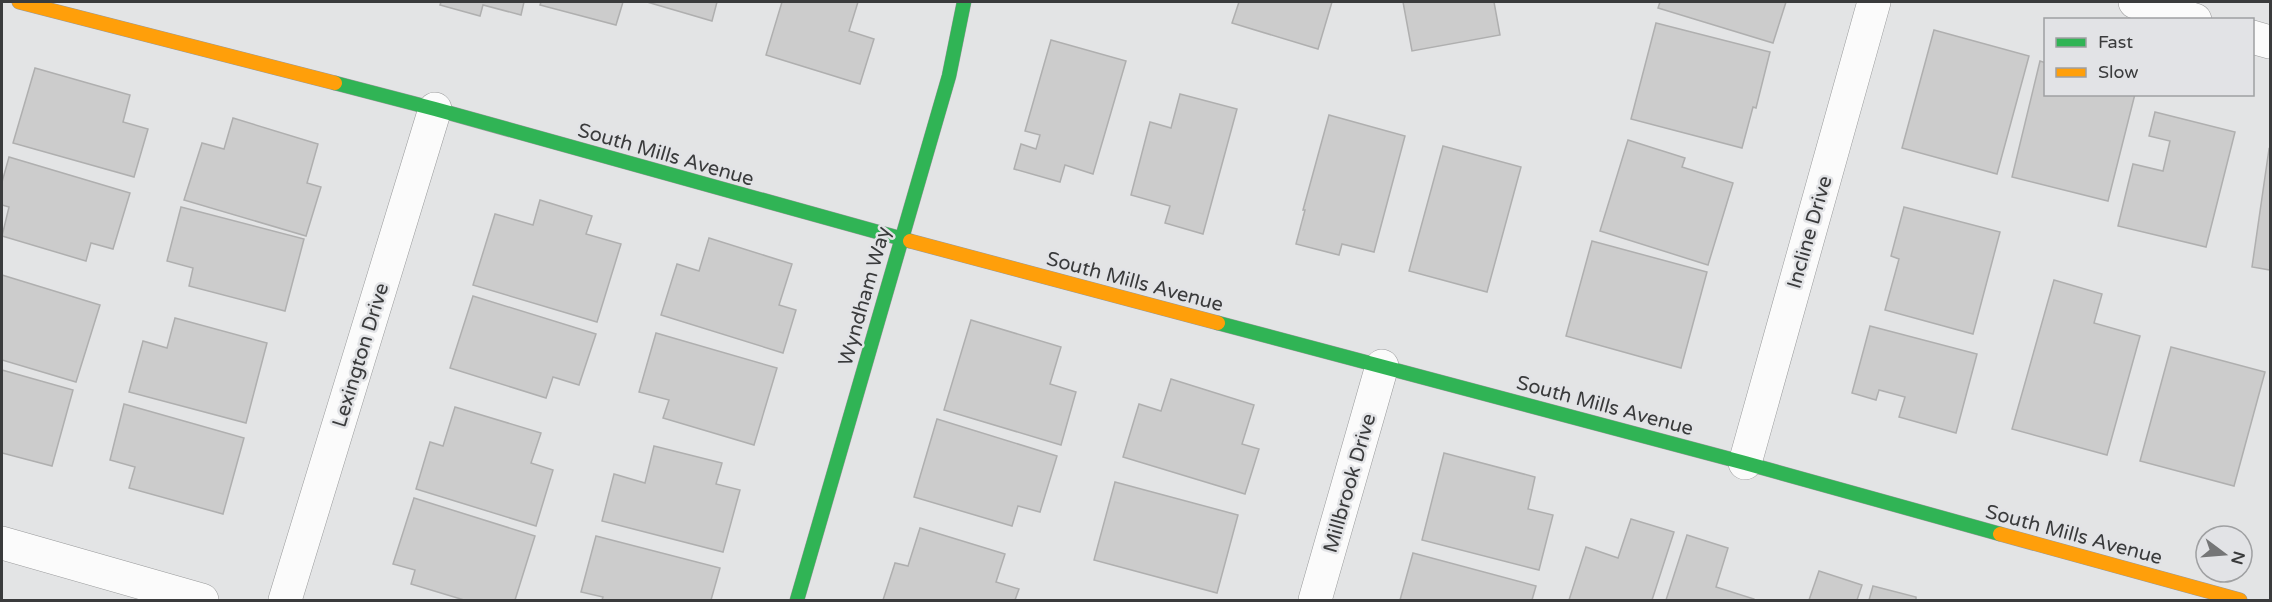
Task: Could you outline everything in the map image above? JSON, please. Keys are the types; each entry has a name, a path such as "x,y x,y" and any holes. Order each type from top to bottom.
{"street":[{"name":"South Mills Avenue","path":"19,2 435,109 901,239 1745,463 2225,598"},
{"name":"Wyndham Way","path":"797,600 949,76 964,2"},
{"name":"Incline Drive","path":"1745,463 1874,2"},
{"path":"2135,2 2188,18"},
{"path":"2254,37 2271,42"},
{"name":"Lexington Drive","path":"285,600 435,109"},
{"name":"Millbrook Drive","path":"1315,600 1382,366"},
{"path":"2,543 202,600"}],"building":[{"path":"441,2 524,2 521,15 483,5 480,16 440,5"},
{"path":"541,2 623,2 616,25 540,5"},
{"path":"647,2 717,2 712,21"},
{"path":"782,2 858,2 849,31 874,39 860,84 766,55"},
{"path":"1239,2 1332,2 1318,49 1232,23"},
{"path":"1403,2 1494,2 1500,35 1412,51"},
{"path":"1660,2 1786,2 1773,43 1658,8"},
{"path":"1656,23 1770,52 1756,108 1753,107 1742,148 1631,119"},
{"path":"1934,30 2029,56 1997,174 1902,148"},
{"path":"1051,40 1126,61 1093,174 1065,165 1060,182 1014,169 1021,144 1036,149 1040,135 1025,131"},
{"path":"2040,61 2044,62 2044,96 2134,96 2108,201 2012,177"},
{"path":"35,68 130,95 123,122 148,129 134,177 13,143"},
{"path":"1180,94 1237,109 1203,234 1165,223 1170,206 1131,195 1150,122 1171,128"},
{"path":"2155,112 2235,132 2206,247 2118,226 2133,164 2163,171 2170,141 2149,136"},
{"path":"1329,115 1405,136 1374,252 1342,244 1339,255 1296,244"},
{"path":"233,118 318,144 307,183 321,187 306,236 184,200 202,143 224,149"},
{"path":"1628,140 1685,158 1682,167 1733,183 1708,265 1600,231"},
{"path":"1443,146 1521,167 1487,292 1409,271"},
{"path":"2270,150 2270,270 2252,267"},
{"path":"9,157 130,193 113,249 91,243 86,261 2,236 9,207 2,205 2,182"},
{"path":"540,200 592,216 586,234 621,244 597,322 473,285 495,214 533,225"},
{"path":"181,207 304,239 285,311 189,286 193,268 167,261"},
{"path":"1904,207 2000,232 1973,334 1885,310 1899,259 1891,256"},
{"path":"709,238 792,264 779,305 796,310 783,353 661,315 677,264 699,271"},
{"path":"1592,241 1707,272 1681,368 1566,336"},
{"path":"2,275 100,305 76,382 2,360"},
{"path":"2054,280 2102,294 2094,323 2140,336 2107,455 2012,429"},
{"path":"473,296 596,334 579,385 553,377 546,398 450,368"},
{"path":"175,318 267,343 246,423 129,392 143,341 167,348"},
{"path":"971,320 1061,347 1050,384 1076,392 1061,445 944,410"},
{"path":"1870,326 1977,354 1956,433 1899,417 1905,397 1879,390 1876,400 1852,393"},
{"path":"656,333 777,368 754,445 663,418 669,400 639,392"},
{"path":"2171,347 2265,372 2234,486 2140,461"},
{"path":"2,370 73,390 52,466 2,453"},
{"path":"1171,379 1254,405 1242,444 1259,449 1245,494 1123,457 1139,404 1161,411"},
{"path":"124,404 244,438 223,514 129,488 135,467 110,460"},
{"path":"455,407 541,433 531,463 553,470 536,526 416,489 430,442 443,446"},
{"path":"937,419 1057,456 1040,512 1018,506 1012,526 914,497"},
{"path":"654,446 722,463 716,484 740,490 723,552 602,521 614,474 645,483"},
{"path":"1444,453 1535,477 1528,509 1553,515 1539,570 1422,540"},
{"path":"1115,482 1238,515 1217,593 1094,560"},
{"path":"414,498 535,536 515,600 464,600 411,584 415,570 393,564"},
{"path":"1631,519 1674,532 1652,600 1569,600 1586,547 1618,558"},
{"path":"920,528 1005,554 996,582 1019,589 1015,600 883,600 895,563 908,566"},
{"path":"1687,535 1728,548 1716,587 1754,600 1666,600"},
{"path":"596,536 720,568 711,600 602,600 603,597 581,592"},
{"path":"1413,553 1536,586 1532,600 1400,600"},
{"path":"1819,571 1862,585 1857,600 1809,600"},
{"path":"1873,586 1916,597 1916,600 1869,600"}],"traffic: fast":[{"path":"797,600 949,76 964,2"},
{"path":"335,83 910,241"},
{"path":"1218,323 1745,463 2000,534"}],"traffic: slow":[{"path":"19,2 335,83"},
{"path":"910,241 1218,323"},
{"path":"2000,534 2240,600"}]}
